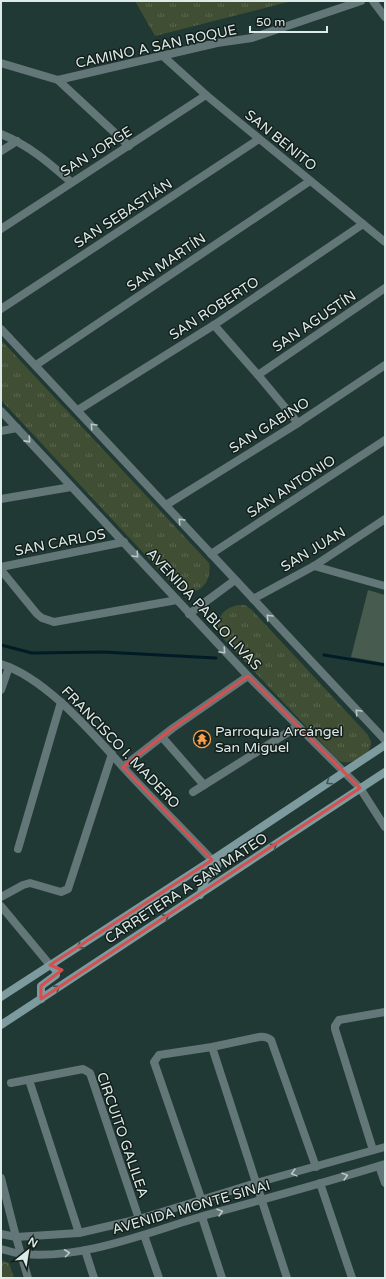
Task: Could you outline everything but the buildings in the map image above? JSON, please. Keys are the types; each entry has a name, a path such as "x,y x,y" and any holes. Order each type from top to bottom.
{"main road":[{"name":"CARRETERA A SAN MATEO","path":"1,997 212,860 385,745"},
{"name":"CARRETERA A SAN MATEO","path":"1,1025 385,772"},
{"path":"200,894 205,880 218,869 218,865 212,860"},
{"path":"40,998 41,986 56,975 56,970 50,965"}],"street":[{"name":"CAMINO A SAN ROQUE","path":"1,63 58,80 217,44 252,38 361,1"},
{"path":"373,1 385,17"},
{"name":"SAN BENITO","path":"164,57 206,95 385,242"},
{"path":"58,80 129,146"},
{"name":"SAN JORGE","path":"1,229 206,95"},
{"path":"1,134 17,141 43,158 71,182"},
{"name":"SAN SEBASTIÁN","path":"1,309 259,139"},
{"path":"1,151 17,141"},
{"name":"SAN MARTÍN","path":"36,365 310,181"},
{"name":"SAN ROBERTO","path":"78,410 214,325 363,224"},
{"name":"SAN AGUSTÍN","path":"258,375 385,288"},
{"path":"214,325 298,423"},
{"path":"1,329 385,740"},
{"name":"SAN GABINO","path":"166,505 298,423 385,364"},
{"name":"AVENIDA PABLO LIVAS","path":"1,411 248,676 360,788 385,827"},
{"path":"1,431 17,428"},
{"name":"SAN ANTONIO","path":"211,554 385,440"},
{"path":"1,499 71,487"},
{"name":"SAN JUAN","path":"253,599 314,566 385,519"},
{"name":"SAN CARLOS","path":"1,567 124,542"},
{"path":"314,566 385,586"},
{"path":"1,570 37,614 48,620 58,622 178,600"},
{"path":"190,614 235,580"},
{"path":"1,690 5,666"},
{"name":"FRANCISCO I. MADERO","path":"5,666 43,687 61,702 212,860"},
{"path":"124,767 162,737 248,676"},
{"path":"18,849 61,702"},
{"path":"193,792 298,726"},
{"path":"162,737 204,785"},
{"path":"1,897 23,884 30,883 61,892 68,889 112,754"},
{"path":"1,906 50,965"},
{"path":"373,1150 335,1026 339,1020 385,1012"},
{"path":"202,1201 154,1062 159,1055 212,1047 259,1036 265,1036 271,1040 316,1167"},
{"path":"212,1047 287,1278"},
{"name":"CIRCUITO GALILEA","path":"10,1083 83,1069 90,1073 139,1219"},
{"path":"29,1080 79,1233"},
{"name":"AVENIDA MONTE SINAI","path":"1,1234 16,1237 79,1233 139,1219 385,1147"},
{"path":"382,1165 385,1183"},
{"name":"AVENIDA MONTE SINAI","path":"1,1249 21,1254 72,1253 144,1235 382,1165"},
{"path":"1,1178 28,1278"},
{"path":"320,1184 352,1278"},
{"path":"202,1217 222,1278"},
{"path":"144,1235 159,1278"},
{"path":"85,1250 94,1278"}],"highlighted area":[{"path":"248,676 360,788 41,999 41,986 62,970 50,965 212,860 123,767 173,728"}],"green space":[{"path":"135,1 292,1 155,36"},
{"path":"1,340 209,563 210,571 206,583 202,588 191,592 184,592 177,589 1,400"},
{"path":"245,605 252,610 368,735 371,741 371,746 366,754 351,762 342,762 334,756 219,634 218,624 221,615 233,606"},
{"path":"1,1260 9,1263 14,1278 1,1278"}],"waterway":[{"path":"1,645 32,653 103,652 216,658"},
{"path":"324,655 385,665"}],"place":[{"name":"Parroquia Arcángel San Miguel","path":"202,739"}]}
